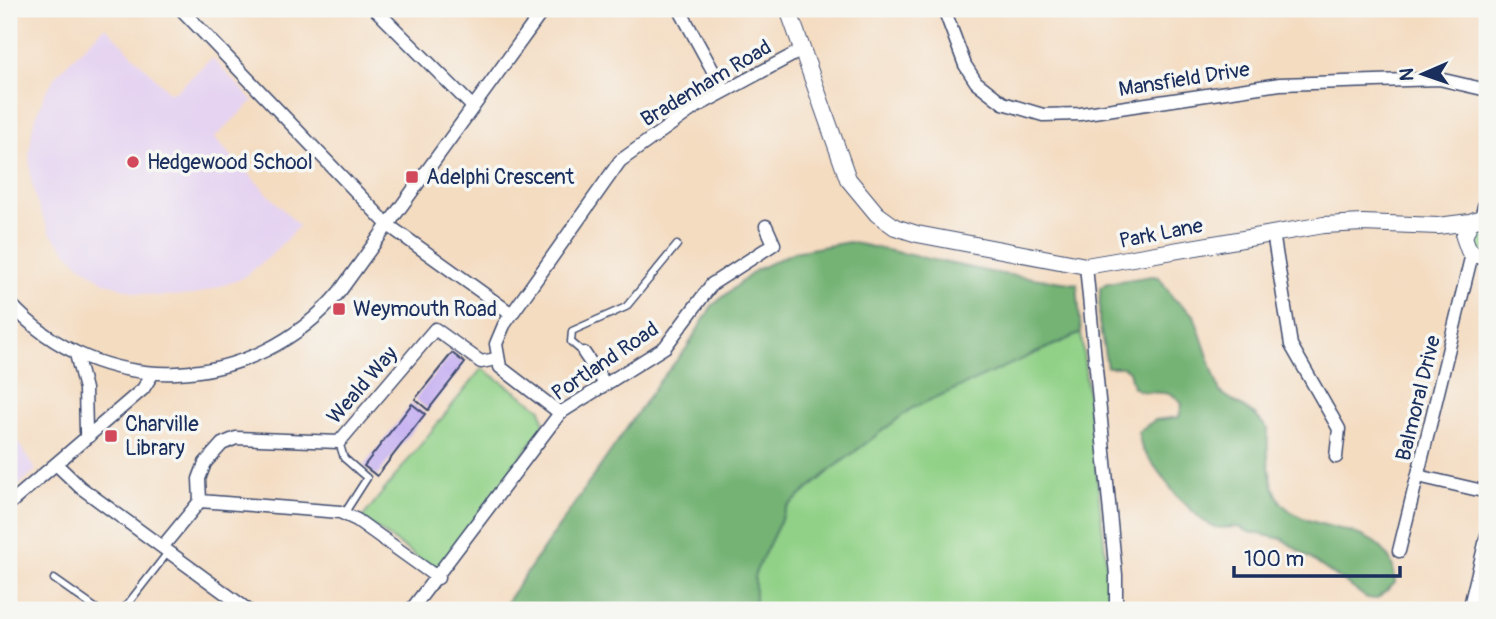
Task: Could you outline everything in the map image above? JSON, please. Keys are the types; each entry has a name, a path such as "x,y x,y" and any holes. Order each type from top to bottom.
{"street":[{"path":"181,9 220,59 247,88 388,225 512,314"},
{"path":"375,9 473,107"},
{"path":"9,302 35,326 76,354 103,363 153,373 194,372 230,366 286,341 328,306 544,9"},
{"name":"Park Lane","path":"788,9 848,179 868,206 895,226 937,240 1086,266 1344,223 1438,226 1480,220"},
{"name":"Mansfield Drive","path":"944,9 965,65 976,82 1003,103 1043,115 1080,114 1280,85 1439,79 1487,90"},
{"path":"682,14 724,91"},
{"name":"Bradenham Road","path":"496,359 498,338 512,314 620,161 662,129 724,91 802,50"},
{"path":"1475,251 1465,229 1480,220 1487,194"},
{"name":"Portland Road","path":"411,610 438,578 560,413 665,347 712,284 774,244 766,226"},
{"name":"Park Lane","path":"1438,226 1475,251"},
{"path":"1273,233 1291,345 1339,429 1336,457"},
{"name":"Balmoral Drive","path":"1399,551 1475,251"},
{"path":"1086,266 1113,544 1116,610"},
{"name":"Weald Way","path":"200,501 201,470 217,449 230,440 339,442 435,329 481,362 496,359"},
{"path":"584,353 605,384"},
{"path":"76,354 85,389 86,430 89,436"},
{"path":"496,359 506,375 560,413"},
{"path":"9,504 144,389 153,373"},
{"path":"56,464 80,487 248,610"},
{"path":"1418,476 1487,492"},
{"path":"166,548 200,501 322,509 344,514 438,578"},
{"path":"1469,610 1487,535"}],"lane":[{"path":"584,353 571,342 572,331 626,306 677,245"},
{"path":"339,442 344,458 367,478 344,514"},
{"path":"123,610 166,548"},
{"path":"54,579 98,610"},
{"path":"225,610 233,599"}],"shaded area":[{"name":"Hedgewood School","path":"105,26 169,92 176,91 212,58 253,101 214,138 299,226 268,258 241,279 195,295 156,296 138,293 104,282 79,264 50,233 37,203 31,179 29,154 33,126 45,93 59,72"},
{"path":"9,429 36,470 9,494"}],"green space":[{"path":"1483,224 1487,225 1487,253 1476,250 1470,232"},
{"path":"849,242 995,273 1077,284 1081,333 912,408 787,507 755,573 755,610 501,610 658,383 686,349 712,306 756,270 794,252"},
{"path":"1159,277 1173,298 1194,315 1220,392 1255,415 1268,429 1270,476 1281,502 1310,521 1348,531 1381,547 1391,562 1395,583 1377,599 1367,598 1282,539 1249,532 1239,527 1216,528 1202,520 1176,495 1142,449 1138,432 1155,420 1179,417 1182,404 1171,395 1146,392 1133,387 1129,371 1123,367 1107,367 1099,322 1100,288 1108,283"},
{"path":"1081,333 1109,587 1108,610 755,610 755,573 787,507 912,408"},
{"path":"482,368 541,409 544,425 442,566 430,566 362,518"}],"building":[{"path":"452,353 465,363 428,410 415,399"},
{"path":"412,404 425,414 377,476 364,466"}],"place":[{"name":"Hedgewood School","path":"133,162"},
{"name":"Adelphi Crescent","path":"412,177"},
{"name":"Weymouth Road","path":"339,309"},
{"name":"Charville Library","path":"111,436"}]}
